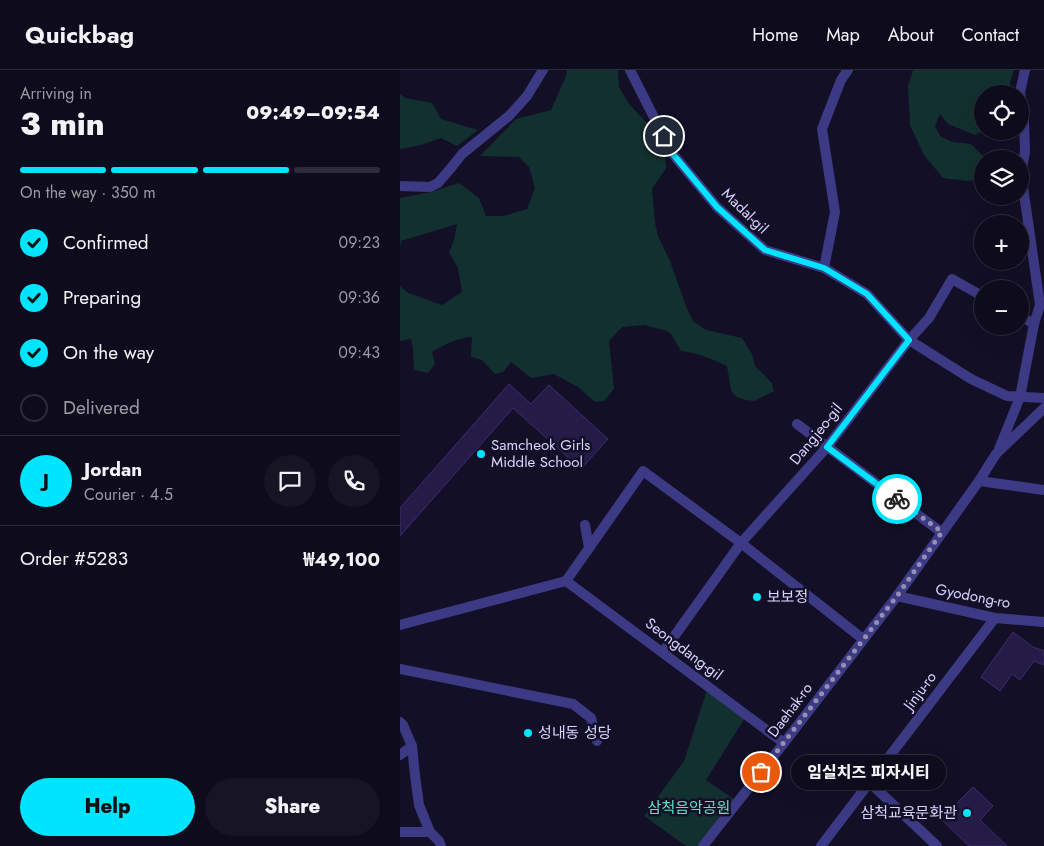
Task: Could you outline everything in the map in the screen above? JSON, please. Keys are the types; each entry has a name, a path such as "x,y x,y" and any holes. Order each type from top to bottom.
{"street":[{"path":"400,186 430,187 438,183 462,154 508,116 527,96 544,70"},
{"name":"Madal-gil","path":"630,70 672,153 717,207 765,250 824,268 867,294 909,340 971,380 1007,396 1044,398"},
{"path":"824,268 835,212 822,129 848,70"},
{"name":"Daehak-ro","path":"703,846 897,596 979,481 996,454 1020,397 1034,324 1040,305 1021,173 1025,152 1024,119 1020,92 1025,70"},
{"name":"Dangjeo-gil","path":"663,652 741,543 827,447 909,340 929,318 952,279 974,291"},
{"path":"1029,321 1034,324"},
{"name":"Daehak-ro","path":"996,454 1044,408"},
{"path":"797,424 942,532"},
{"path":"400,625 566,581 643,471 741,543 863,639"},
{"path":"979,481 1044,490"},
{"path":"585,525 589,548"},
{"name":"Seongdang-gil","path":"566,581 784,743"},
{"name":"Gyodong-ro","path":"897,596 995,618 1044,622"},
{"name":"Jinju-ro","path":"822,846 995,618"},
{"path":"400,669 573,704 591,718 597,741"},
{"path":"400,722 412,746 419,805 430,832 439,841 441,846"},
{"path":"400,755 412,746"},
{"path":"869,782 937,846"},
{"path":"400,832 430,832"}],"green space":[{"path":"567,70 618,70 619,87 629,104 665,145 666,168 652,189 655,223 658,236 670,261 687,309 693,321 706,330 742,338 752,354 755,366 772,383 774,391 754,401 735,396 731,390 727,366 700,355 681,351 671,334 667,331 644,325 622,327 609,341 614,389 604,401 595,402 578,387 554,374 531,378 511,362 503,372 495,374 482,360 471,357 472,337 451,342 432,352 435,364 428,373 414,370 411,339 400,341 400,286 408,293 442,305 462,292 458,268 449,252 454,240 457,224 401,241 400,248 400,198 431,192 459,183 479,198 486,216 503,216 527,209 535,188 529,167 519,157 480,156 516,119 551,110"},
{"path":"913,70 1014,70 1010,85 974,85 974,135 948,124 940,114 935,126 940,136 952,142 971,144 977,150 974,150 974,180 943,178 924,155 910,125 908,86"},
{"path":"400,94 405,98 432,103 441,119 478,130 457,146 441,138 401,149"},
{"name":"삼척음악공원","path":"707,690 745,718 706,780 735,800 698,846 686,846 644,816 684,761"}],"building":[{"path":"509,384 531,404 549,385 608,439 581,469 513,408 400,536 400,508"},
{"path":"1013,632 1033,647 1044,651 1044,665 1034,661 1020,680 1012,674 1000,691 981,677"},
{"name":"삼척교육문화관","path":"973,787 993,806 980,820 1007,846 969,846 941,819"}],"way so far":[{"path":"761,772 897,596 942,532 897,499"}],"place":[{"name":"Samcheok Girls Middle School","path":"481,454"},
{"name":"보보정","path":"757,597"},
{"name":"성내동 성당","path":"528,733"},
{"name":"임실치즈 피자시티","path":"761,772"},
{"name":"삼척교육문화관","path":"967,813"}],"route":[{"path":"664,136 672,153 717,207 765,250 824,268 867,294 909,340 827,447 897,499"}]}
